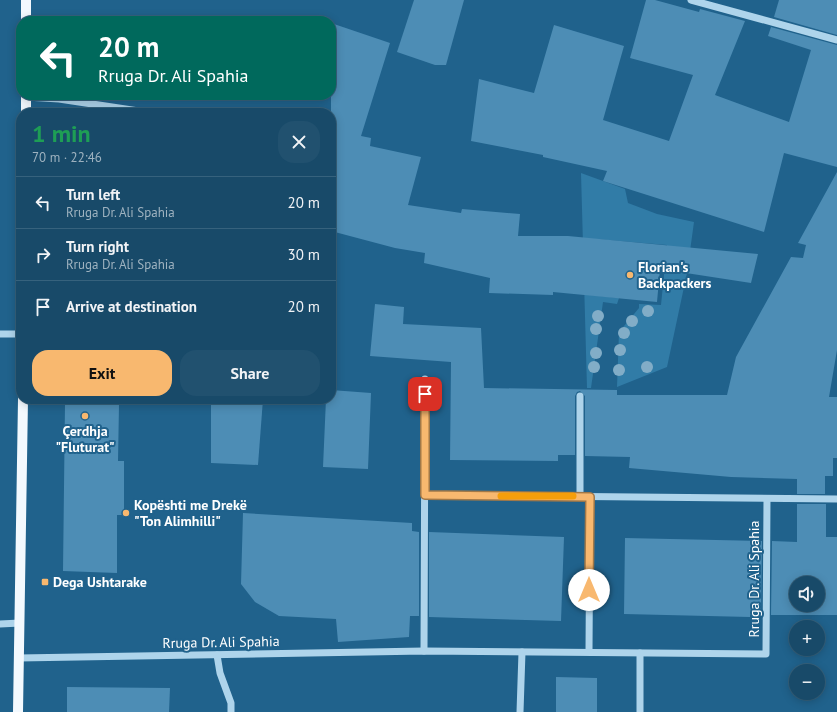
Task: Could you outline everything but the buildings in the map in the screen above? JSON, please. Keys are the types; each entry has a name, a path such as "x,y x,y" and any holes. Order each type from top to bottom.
{"main road":[{"path":"26,0 26,16"},
{"path":"18,712 23,404"}],"street":[{"path":"691,0 837,40"},
{"path":"66,100 119,108"},
{"path":"0,334 16,334"},
{"path":"424,651 425,379"},
{"path":"580,396 580,496"},
{"path":"425,495 837,499"},
{"path":"589,652 590,497"},
{"name":"Rruga Dr. Ali Spahia","path":"19,658 424,651 766,654 767,498"},
{"path":"0,624 20,623"},
{"path":"520,712 522,652"},
{"path":"640,653 640,712"},
{"path":"217,655 220,674 231,703 231,712"}],"shaded area":[{"path":"581,173 625,189 628,203 657,214 694,222 687,273 667,367 617,387 619,332 639,308 639,304 661,305 667,245 596,239 591,295 619,298 617,304 603,302 591,388 587,388"}],"slow traffic":[{"path":"501,496 573,496"}],"place":[{"name":"Florian's Backpackers","path":"630,275"},
{"name":"Çerdhja \"Fluturat\"","path":"85,416"},
{"name":"Kopështi me Drekë \"Ton Alimhilli\"","path":"126,513"},
{"name":"Dega Ushtarake","path":"45,582"}],"route":[{"path":"425,394 425,495 590,497 589,590"}]}
